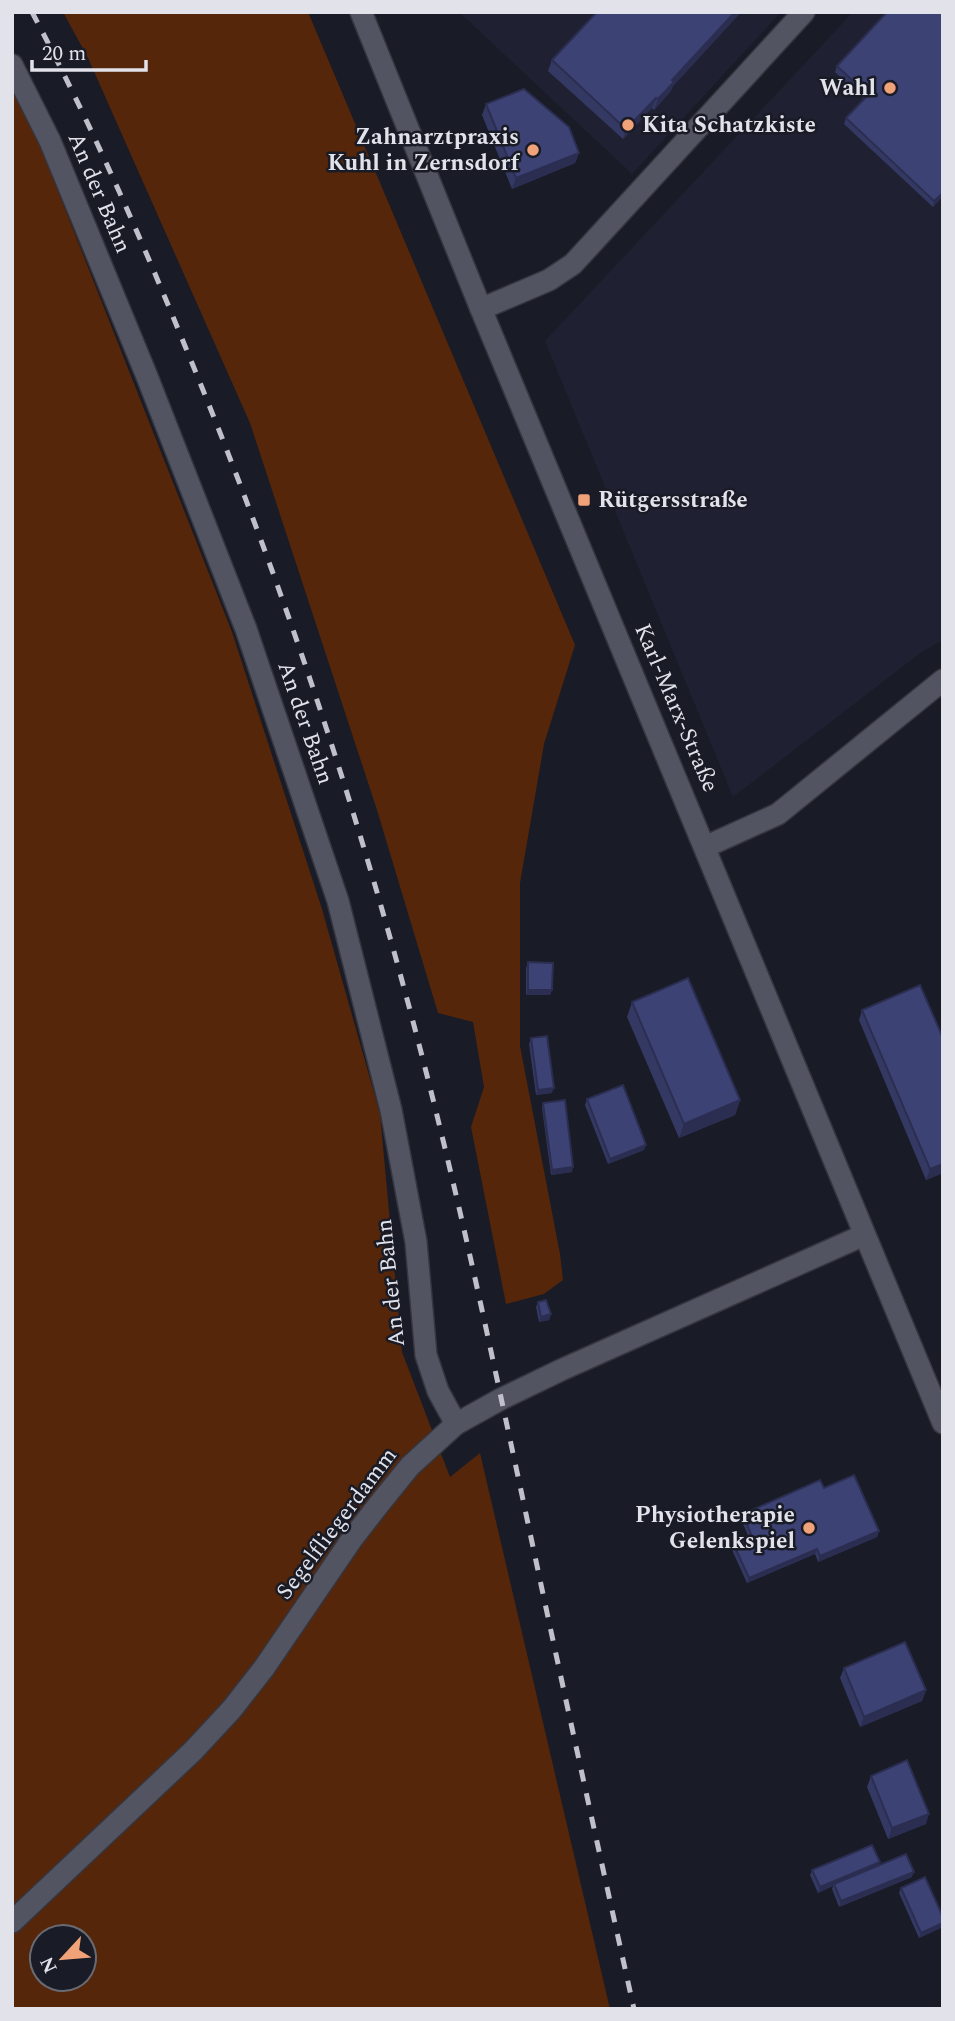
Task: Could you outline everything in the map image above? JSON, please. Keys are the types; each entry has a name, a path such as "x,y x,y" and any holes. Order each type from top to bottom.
{"street":[{"name":"Karl-Marx-Straße","path":"361,12 481,309 943,1423"},
{"path":"481,309 549,280 573,264 804,12"},
{"name":"An der Bahn","path":"12,65 56,154 246,629 338,901 391,1110 416,1242 426,1355 438,1391 456,1424"},
{"path":"705,847 778,814 943,680"},
{"name":"Segelfliegerdamm","path":"12,1922 193,1751 232,1709 380,1503 410,1466 456,1424 561,1370 864,1235"}],"shaded area":[{"path":"63,12 308,12 575,645 544,744 520,883 520,1046 563,1280 544,1294 506,1304 471,1127 484,1087 473,1022 438,1013 377,810 250,423 88,58"},
{"name":"Kita Schatzkiste","path":"459,12 781,12 632,174"},
{"path":"853,12 943,12 943,640 923,651 733,797 545,341"},
{"path":"12,91 39,143 232,632 322,909 380,1114 402,1352 450,1477 480,1453 610,2009 12,2009"}],"building":[{"path":"597,12 735,12 672,80 674,82 626,129 552,60"},
{"path":"887,12 943,12 943,193 934,201 846,118 868,95 837,66"},
{"name":"Zahnarztpraxis Kuhl in Zernsdorf","path":"524,89 569,127 579,153 516,178 486,104"},
{"path":"528,962 553,963 552,990 528,990"},
{"path":"688,978 740,1100 684,1124 632,1002"},
{"path":"920,985 943,1038 943,1164 930,1169 862,1010"},
{"path":"547,1036 554,1088 538,1090 531,1038"},
{"path":"623,1085 646,1145 610,1159 587,1099"},
{"path":"565,1100 573,1167 552,1170 543,1103"},
{"path":"546,1300 551,1314 541,1317 538,1302"},
{"name":"Physiotherapie Gelenkspiel","path":"854,1475 879,1531 820,1556 817,1549 749,1578 734,1545 752,1537 743,1514 820,1480 824,1488"},
{"path":"905,1642 926,1690 864,1717 844,1668"},
{"path":"907,1760 929,1814 892,1828 871,1776"},
{"path":"872,1845 880,1862 820,1887 812,1870"},
{"path":"906,1854 914,1872 841,1901 834,1884"},
{"path":"925,1877 943,1917 943,1923 921,1933 901,1888"}],"railway":[{"path":"32,12 131,219 224,442 296,638 360,835 417,1035 453,1181 634,2009"}],"place":[{"name":"Wahl","path":"890,88"},
{"name":"Kita Schatzkiste","path":"628,125"},
{"name":"Zahnarztpraxis Kuhl in Zernsdorf","path":"533,150"},
{"name":"Rütgersstraße","path":"584,500"},
{"name":"Physiotherapie Gelenkspiel","path":"809,1528"}]}
